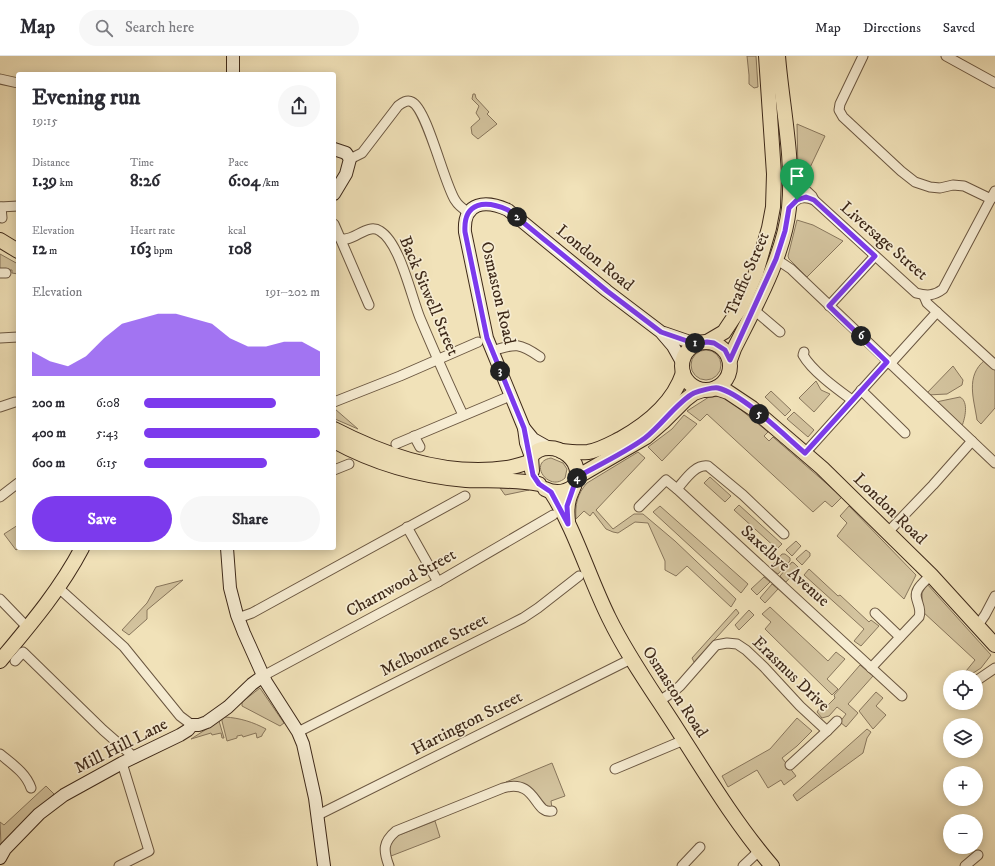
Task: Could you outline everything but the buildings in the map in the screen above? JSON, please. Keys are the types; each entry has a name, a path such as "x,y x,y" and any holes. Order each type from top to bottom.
{"main road":[{"name":"Traffic Street","path":"701,343 720,335 728,328 740,308 756,273 769,228 773,207 774,174 766,56"},
{"name":"Traffic Street","path":"730,367 734,350 776,259 785,231 789,208 789,171 778,56"},
{"path":"0,240 16,250"},
{"path":"336,430 393,454 421,463 444,467 500,469 530,460 537,451 554,449 577,452 592,451 605,447 632,432 650,419 669,400 680,383 688,350 701,343 714,343 722,347 727,353 730,367 724,383 710,389 694,393 646,437 575,481 563,492 524,481 486,481 444,478 420,473 376,460 336,442"},
{"name":"London Road","path":"730,367 752,408"},
{"path":"683,368 688,382 695,387 710,389"},
{"name":"London Road","path":"710,389 732,395 752,408 805,453 931,575 995,644"},
{"path":"554,449 567,455 572,460 576,469 575,481"},
{"path":"530,460 532,473 545,488"},
{"name":"Osmaston Road","path":"568,524 567,506 575,481"},
{"name":"Osmaston Road","path":"545,488 568,524 601,602 631,659 728,807 772,866"},
{"path":"0,661 56,591 81,550"}],"street":[{"path":"233,56 233,72"},
{"path":"863,56 840,104 839,110 843,118 901,171 916,182 932,188 953,185 964,186 993,195"},
{"path":"946,56 995,83"},
{"path":"0,80 16,83"},
{"path":"336,191 346,174 350,159 362,153 396,108 405,102 413,102 419,109 455,200 468,212"},
{"path":"336,149 346,153 350,159"},
{"name":"Liversage Street","path":"789,171 814,200 916,293 924,296 934,295 943,289 993,195"},
{"name":"Liversage Street","path":"789,208 793,202 800,198 806,197 814,200"},
{"name":"London Road","path":"468,212 476,206 486,204 496,205 508,210 612,295 661,332 673,346 683,368"},
{"path":"2,218 1,207 16,206"},
{"name":"Osmaston Road","path":"468,212 465,221 465,232 485,329 492,351 524,428 533,439 554,449"},
{"path":"336,229 369,305"},
{"name":"Back Sitwell Street","path":"340,238 346,239 372,229 378,229 386,236 398,256 418,312 463,415"},
{"path":"829,306 875,256"},
{"path":"776,259 791,269 995,463"},
{"path":"924,296 928,303 995,365"},
{"path":"753,309 780,332"},
{"path":"805,453 861,390 938,312"},
{"name":"London Road","path":"661,332 701,343"},
{"path":"0,338 16,337"},
{"path":"336,401 438,360 478,342"},
{"path":"492,351 517,345 540,357"},
{"path":"804,352 803,355 807,361 852,400"},
{"path":"861,390 905,433"},
{"path":"396,444 510,396"},
{"path":"0,407 15,402"},
{"name":"Osmaston Road","path":"524,428 530,460"},
{"path":"414,436 420,447"},
{"path":"888,532 922,497 972,441"},
{"path":"336,469 349,464"},
{"path":"677,488 695,469 700,466 708,466 743,495 784,534"},
{"name":"Saxelbye Avenue","path":"638,507 666,480 677,488 902,696"},
{"path":"0,497 16,485"},
{"path":"238,618 252,613 407,527 449,499 465,496"},
{"name":"Charnwood Street","path":"263,676 438,582 552,515"},
{"path":"407,527 438,582"},
{"path":"227,550 230,588 238,618 263,676 275,698 298,732 303,744 318,815 324,866"},
{"path":"871,668 919,617 921,612 916,595 918,589 931,575"},
{"name":"Melbourne Street","path":"298,732 523,618 579,576"},
{"path":"56,591 62,591 124,647 180,716 192,725"},
{"path":"978,625 995,596"},
{"path":"0,598 27,627"},
{"path":"876,613 900,637"},
{"name":"Erasmus Drive","path":"659,701 680,686 716,645 727,643 737,644 746,650 764,667 800,706 827,732"},
{"path":"15,661 23,652 103,730 135,758"},
{"name":"Hartington Street","path":"318,815 631,659"},
{"path":"983,676 995,668"},
{"name":"Mill Hill Lane","path":"0,858 5,849 39,814 53,803 78,786 188,730 192,725 199,725 207,722 228,707 252,684 263,676"},
{"name":"Erasmus Drive","path":"790,765 837,721"},
{"path":"615,769 684,740"},
{"path":"0,754 28,780 30,788"},
{"path":"119,866 149,851 122,763"},
{"path":"389,866 385,855 385,848 387,842 393,834 503,788 514,786 522,788 531,793 541,808 546,811 552,811"},
{"path":"682,866 700,848"},
{"path":"743,866 760,851"},
{"path":"965,866 978,855"}],"shaded area":[{"path":"747,56 756,56 758,87 754,88 749,84"},
{"path":"473,94 475,94 476,98 489,112 487,114 497,124 478,139 472,134 471,127 480,119 476,113 479,106 472,99"},
{"path":"797,124 825,136 804,180 798,172"},
{"path":"797,220 813,225 843,241 807,277 789,259 788,256"},
{"path":"0,254 16,263 16,274 12,273 12,270 0,270"},
{"path":"706,350 717,354 721,365 717,376 706,380 695,376 691,365 695,354"},
{"path":"985,360 995,369 995,408 981,424 977,420 972,388 975,373"},
{"path":"953,366 963,380 962,385 947,394 927,395 926,394"},
{"path":"816,381 821,390 830,394 814,412 799,398"},
{"path":"771,391 791,410 785,416 765,397"},
{"path":"724,396 768,432 764,436 769,441 773,437 842,497 832,507 825,501 813,512 707,414 700,421 687,411 709,397"},
{"path":"960,397 965,403 965,415 962,426 936,402"},
{"path":"336,410 358,429 336,419"},
{"path":"794,412 814,430 808,437 787,419"},
{"path":"684,415 697,424 662,461 648,447 672,429"},
{"path":"638,452 645,458 596,510 613,529 634,514 643,514 675,541 736,599 731,607 687,566 676,576 665,570 665,561 648,523 635,522 618,533 606,529 593,512 590,516 584,511 576,519 577,500 587,483"},
{"path":"551,458 563,463 567,469 565,478 559,482 553,482 547,479 541,470 541,465 544,461"},
{"path":"710,477 731,496 725,502 704,483"},
{"path":"500,488 523,488 529,490 505,495"},
{"path":"739,505 782,544 777,549 734,510"},
{"path":"660,506 748,584 741,593 653,512"},
{"path":"849,506 916,575 904,599 837,536 847,523 840,516"},
{"path":"16,526 16,550 4,534"},
{"path":"796,541 801,546 792,556 786,550"},
{"path":"806,550 810,553 810,556 802,565 796,559"},
{"path":"782,554 785,554 790,558 790,561 778,574 770,568"},
{"path":"792,562 798,567 798,569 786,582 780,576"},
{"path":"809,569 869,622 871,620 879,626 861,646 854,641 864,629 804,575"},
{"path":"764,577 770,582 757,595 751,589"},
{"path":"183,580 147,610 147,619 129,635 122,630 147,603 156,587"},
{"path":"772,584 778,589 765,603 760,598"},
{"path":"927,584 991,655 981,668 978,670 967,670 975,660 922,611 922,593"},
{"path":"770,607 828,661 836,652 845,659 827,679 838,689 832,695 765,629 771,622 762,614"},
{"path":"736,609 739,613 694,662 692,658"},
{"path":"749,610 754,615 739,630 735,625"},
{"path":"860,665 873,676 848,704 858,713 846,727 840,722 846,714 837,707 829,716 822,718 817,712 821,706 825,708 835,698 834,695"},
{"path":"260,688 284,723 280,726 242,706 242,702"},
{"path":"876,692 883,698 876,706 886,715 873,729 859,711"},
{"path":"225,717 236,718 256,724 266,729 262,736 257,738 256,733 243,737 242,735 237,736 237,738 227,741 222,721"},
{"path":"797,718 812,731 782,758 796,776 784,785 781,780 768,788 757,770 728,787 722,776 770,749"},
{"path":"219,721 224,738 222,738 221,733 212,735 211,733 191,739"},
{"path":"867,729 871,732 867,738 863,753 797,801 793,795"},
{"path":"552,763 565,796 551,801 552,808 512,782 506,782"},
{"path":"46,786 54,794 1,845 0,822 4,825"},
{"path":"435,821 440,837 391,856 388,853 390,842 397,836"}],"route":[{"path":"806,197 814,200 875,256 829,306 887,362 805,453 752,408 728,392 716,388 694,393 646,437 577,477 567,506 568,524 551,492 539,484 532,473 530,462 531,457 526,443 524,428 487,338 465,232 465,221 468,212 478,205 486,204 496,205 508,210 634,313 661,332 696,344 703,342 714,343 725,350 730,360 776,259 785,231 789,208 797,200 806,197"}]}
